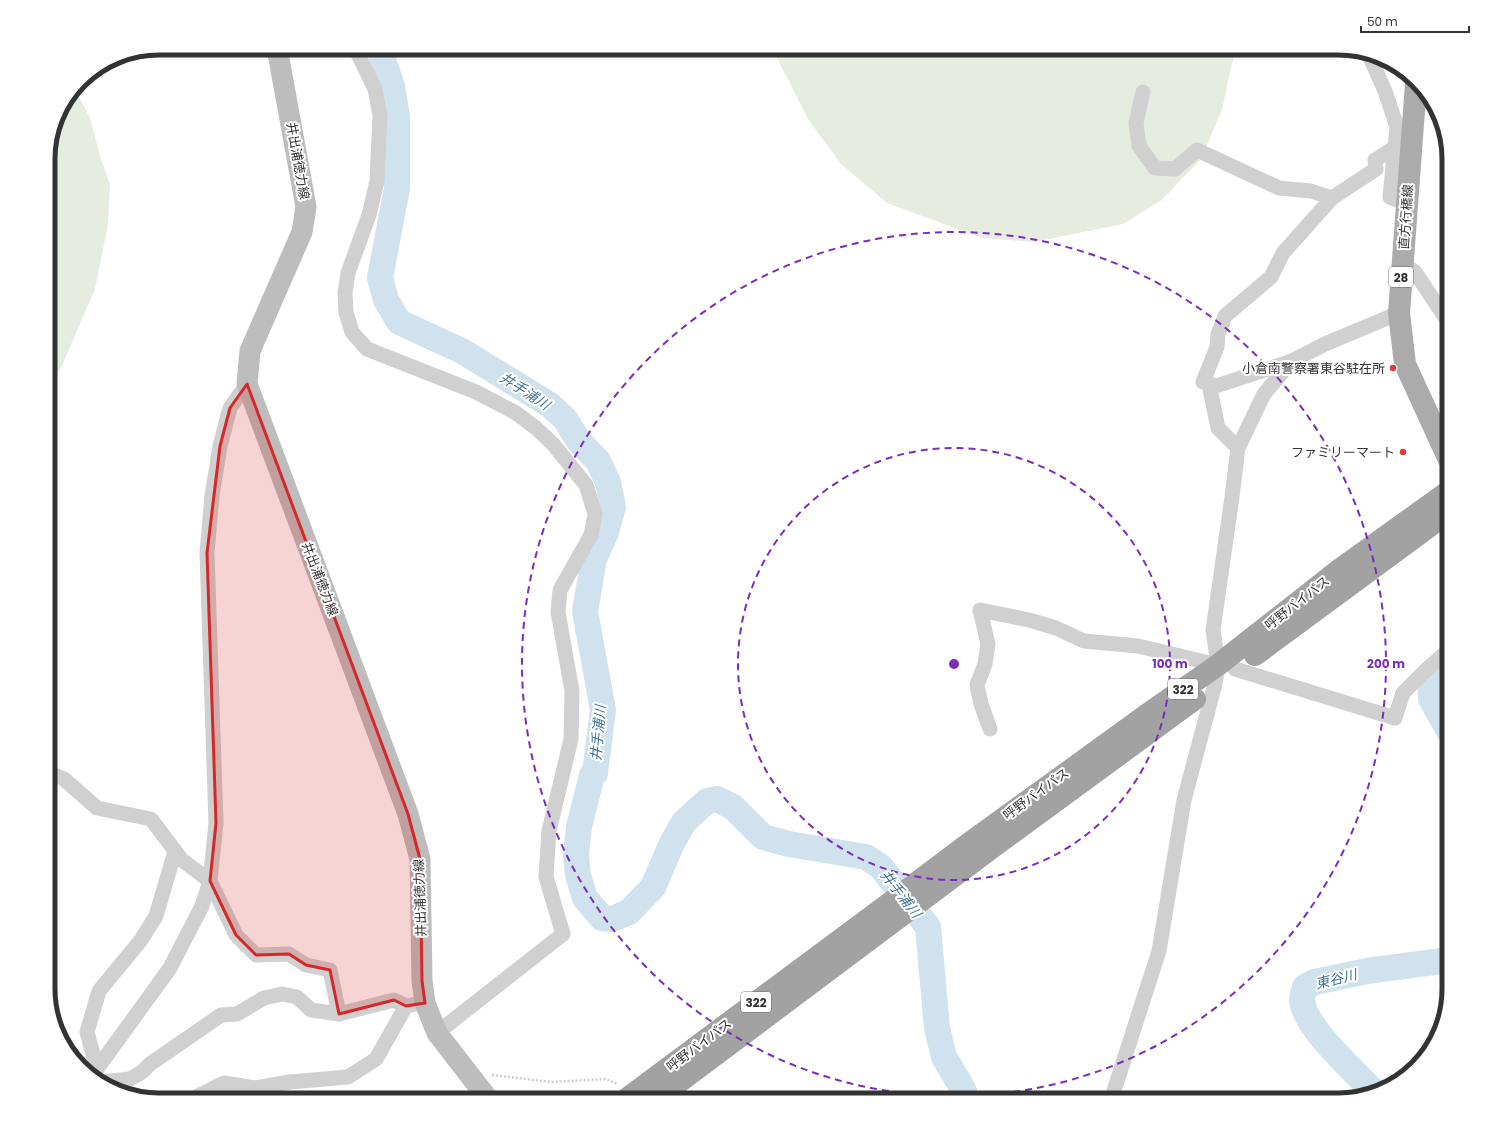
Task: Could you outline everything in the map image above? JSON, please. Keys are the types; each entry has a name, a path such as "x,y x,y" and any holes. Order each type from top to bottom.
{"highway":[{"name":"呼野バイパス","path":"1222,673 1339,570 1442,496"},
{"name":"呼野バイパス","path":"644,1093 921,890 1222,673 1442,517"}],"main road":[{"name":"井出浦徳力線","path":"278,55 306,208 302,232 250,351 247,384 408,814 420,859 422,981 416,1004 483,1093"},
{"name":"直方行橋線","path":"1416,89 1399,313 1405,364 1442,445"}],"street":[{"path":"358,55 375,89 380,116 377,181 369,215 348,273 345,293 346,312 352,332 367,349 476,392 521,416 554,444 586,485 595,514 591,535 560,590 558,612 572,691 571,739 549,831 546,877 563,934 437,1033"},
{"path":"1372,61 1385,91 1397,127 1390,197 1407,204"},
{"path":"1143,92 1136,123 1139,146 1155,168 1174,169 1196,150 1279,188 1311,192 1332,198"},
{"path":"1394,148 1374,160 1376,169 1332,198 1283,253 1271,277 1224,316 1218,334 1217,347 1203,382 1216,386 1292,361 1325,344 1399,313"},
{"path":"1402,264 1415,272 1442,312"},
{"path":"1113,1093 1159,951 1184,800 1222,673 1213,630 1238,448 1264,394 1292,361"},
{"path":"98,1073 170,968 202,906 210,881 216,823 207,554 212,496 220,446 230,408 247,384"},
{"path":"1209,384 1218,428 1238,448"},
{"path":"990,729 981,704 977,685 985,664 988,644 980,610 1029,620 1056,628 1084,641 1138,646 1222,673 1395,718 1402,693 1442,656"},
{"path":"55,775 64,779 97,808 151,819 182,860 210,881 236,936 256,955 290,954 306,965 330,970 339,1014"},
{"path":"95,1071 87,1032 99,992 141,940 156,916 175,851"},
{"path":"103,1077 130,1080 142,1072 150,1064 221,1014 237,1014 264,998 282,994 297,996 311,1010 339,1014 394,1000 416,1004 376,1059 348,1077 290,1082 256,1088 224,1083 204,1093"}],"path":[{"path":"467,1073 551,1082 606,1079 632,1093"}],"highlighted area":[{"path":"247,384 408,814 420,859 422,981 425,1003 406,1006 394,1000 339,1014 330,970 306,965 289,954 256,955 236,935 210,881 216,823 207,553 220,446 230,408"}],"shaded area":[{"path":"776,55 1235,55 1222,110 1201,159 1162,200 1123,224 1034,242 982,238 887,203 841,164 808,119"},
{"path":"77,94 90,118 101,159 110,184 108,225 95,289 60,370 55,376 55,152 63,119"}],"waterway":[{"name":"井手浦川","path":"381,55 392,86 397,117 397,188 380,278 386,300 399,322 462,351 550,405 565,419 578,440 598,461 608,482 613,507 606,532 594,559 585,611 603,710 595,773 592,775 579,827 576,854 578,875 585,898 602,918 612,919 629,912 653,887 672,843 684,822 707,801 717,799 733,807 763,837 789,844 866,857 881,867 928,927 937,1028 944,1057 964,1093"},
{"name":"東谷川","path":"1442,665 1430,679 1431,699 1442,719"},
{"name":"東谷川","path":"1370,1088 1331,1048 1311,1022 1304,1010 1302,999 1305,987 1315,982 1367,971 1442,961"}],"place":[{"name":"小倉南警察署東谷駐在所","path":"1393,368"},
{"name":"ファミリーマート","path":"1403,452"}]}
